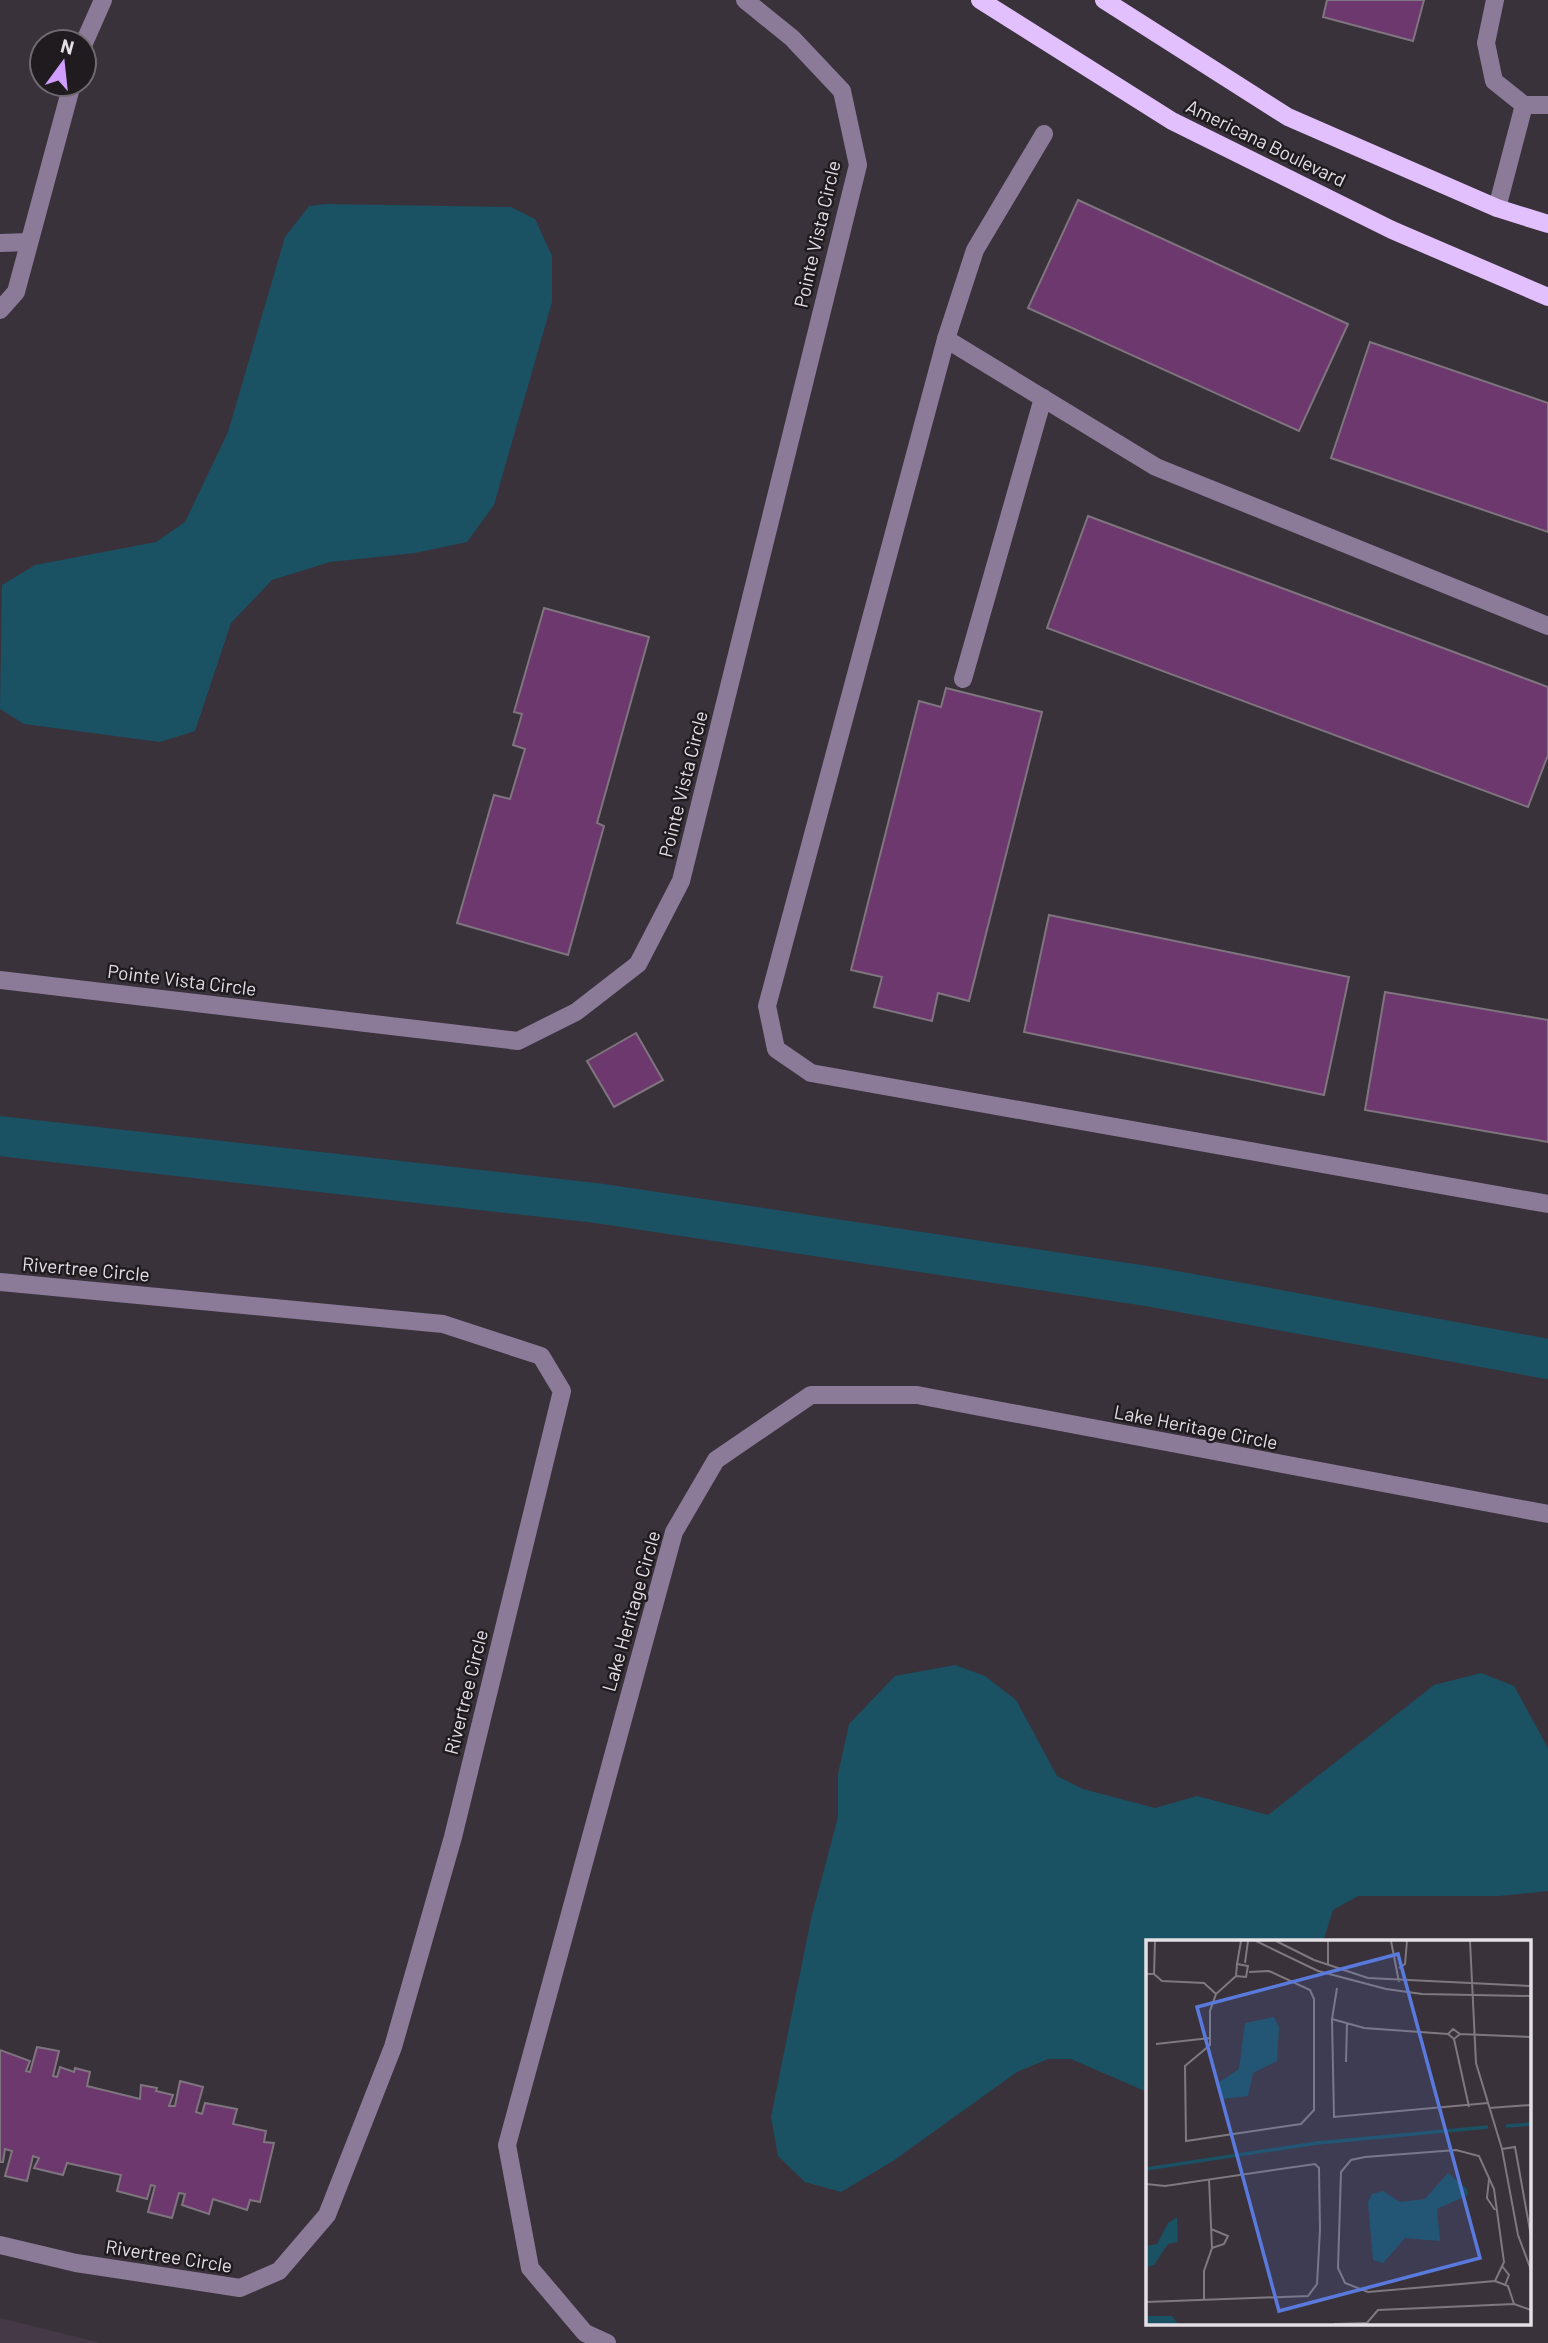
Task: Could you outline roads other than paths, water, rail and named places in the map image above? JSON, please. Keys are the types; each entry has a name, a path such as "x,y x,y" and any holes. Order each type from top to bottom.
{"main road":[{"name":"Americana Boulevard","path":"980,0 1172,121 1392,230 1548,297"},
{"name":"Americana Boulevard","path":"1104,0 1288,117 1497,208 1548,224"}],"street":[{"path":"91,28 103,0"},
{"name":"Pointe Vista Circle","path":"0,980 518,1041 576,1012 638,964 681,881 858,164 842,92 792,38 745,0"},
{"path":"1495,0 1486,43 1494,80 1524,105 1548,105"},
{"path":"0,310 16,292 68,98"},
{"path":"1497,208 1524,105"},
{"path":"1044,134 975,250 946,339 766,1006 776,1049 811,1073 1548,1204"},
{"path":"0,243 29,242"},
{"path":"946,339 1156,467 1548,626"},
{"path":"963,679 1043,398"},
{"name":"Rivertree Circle","path":"0,1282 443,1324 541,1356 562,1391 453,1838 393,2047 327,2216 279,2271 240,2288 76,2263 0,2245"},
{"name":"Lake Heritage Circle","path":"607,2343 585,2333 530,2268 507,2145 674,1532 716,1460 811,1395 917,1395 1548,1514"}],"water":[{"path":"309,206 511,207 535,219 552,256 552,302 494,505 467,542 415,553 330,562 272,580 231,623 195,731 160,742 24,724 0,709 2,585 35,565 156,542 185,522 228,432 285,237"},
{"path":"955,1665 985,1676 1016,1700 1057,1776 1083,1789 1155,1808 1197,1796 1268,1815 1434,1685 1481,1673 1514,1686 1548,1748 1548,1891 1499,1896 1358,1896 1333,1910 1324,1940 1146,1940 1146,2092 1071,2059 1048,2059 1017,2072 893,2161 841,2192 805,2182 778,2156 771,2117 811,1919 838,1817 838,1774 849,1724 895,1676"}],"waterway":[{"path":"0,1136 596,1203 1153,1287 1548,1359"}]}
